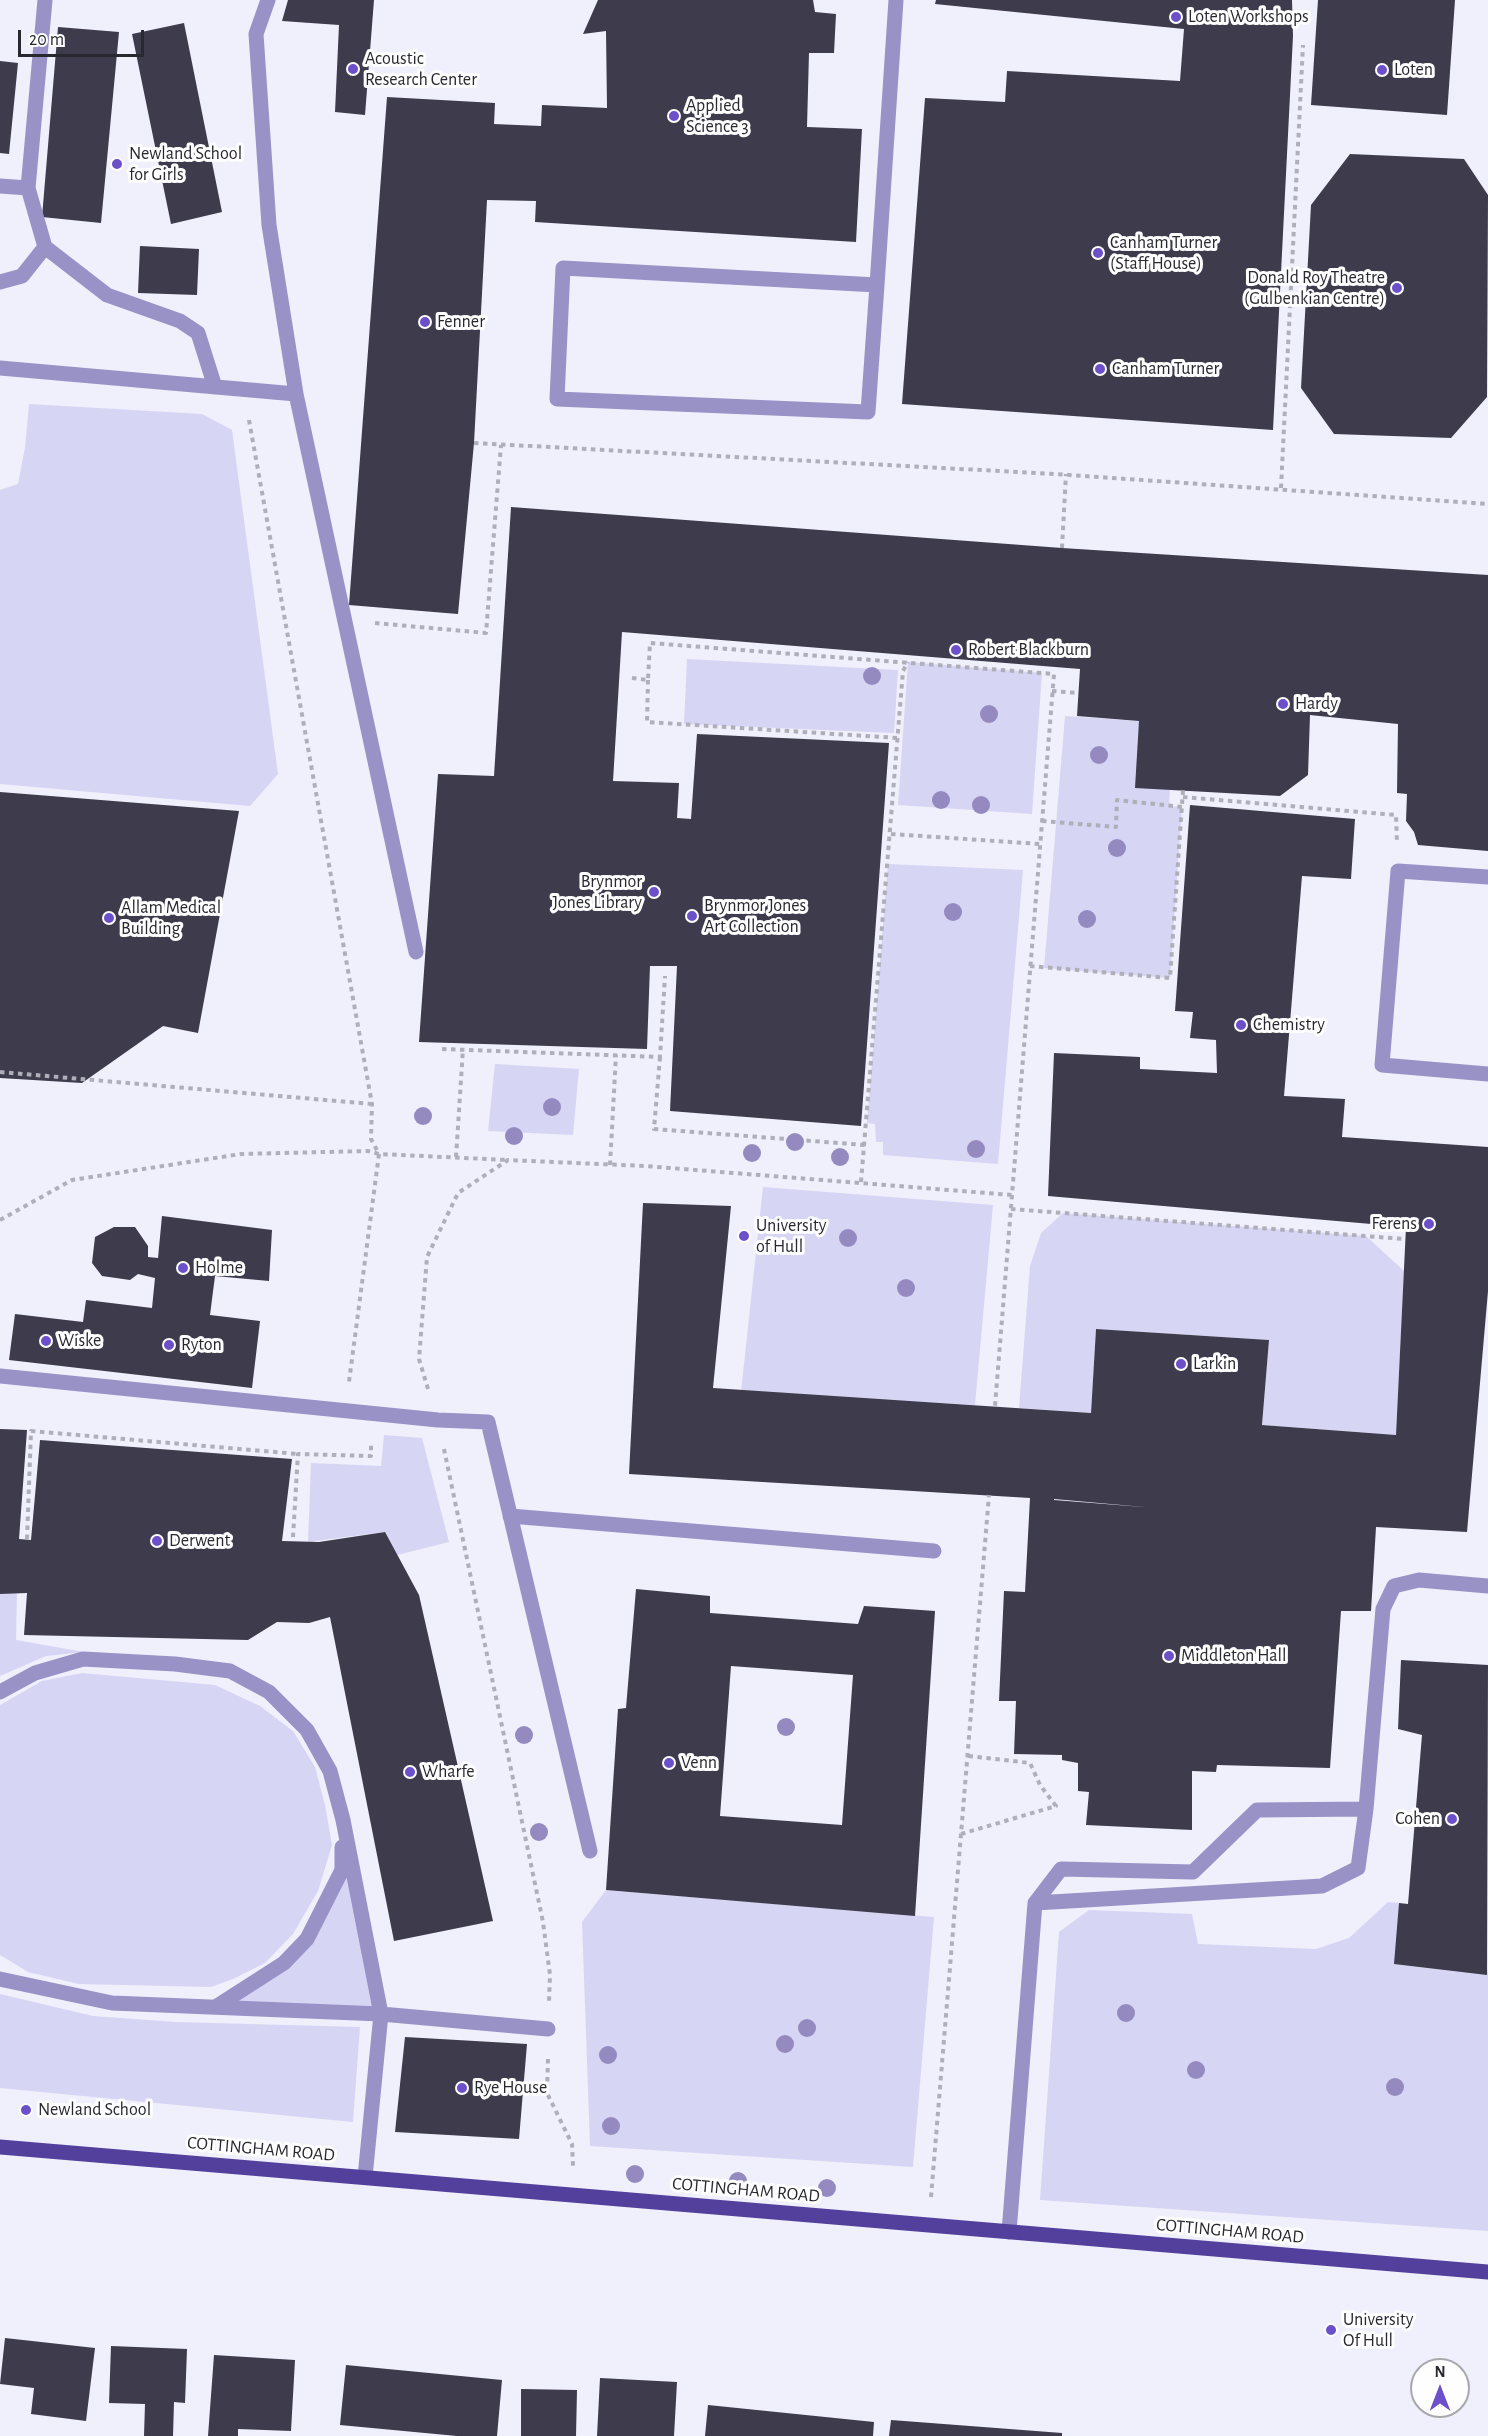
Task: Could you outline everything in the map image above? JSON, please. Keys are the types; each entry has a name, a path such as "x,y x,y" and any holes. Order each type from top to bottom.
{"main road":[{"name":"COTTINGHAM ROAD","path":"0,2147 1488,2272"}],"lane":[{"path":"45,0 28,189 45,247 107,295 180,321 198,333 215,387"},
{"path":"268,0 256,34 268,213 296,394 416,952"},
{"path":"877,285 563,268 557,399 868,412 877,285 896,0"},
{"path":"0,186 28,189"},
{"path":"0,282 22,276 45,247"},
{"path":"0,369 296,394"},
{"path":"1488,877 1398,871 1382,1065 1488,1074"},
{"path":"0,1376 438,1420 488,1422 590,1851"},
{"path":"510,1516 934,1551"},
{"path":"1035,1904 1322,1886 1358,1868 1366,1809 1383,1609 1394,1586 1419,1580 1488,1586"},
{"path":"0,1692 35,1673 83,1659 175,1664 230,1671 269,1692 307,1730 330,1771 343,1820 381,2014 366,2177"},
{"path":"1010,2232 1035,1904 1061,1869 1193,1872 1257,1810 1366,1809"},
{"path":"218,2006 284,1963 307,1939 342,1870 343,1820"},
{"path":"1,1979 112,2003 381,2014 548,2029"}],"path":[{"path":"1281,488 1303,45"},
{"path":"244,390 372,1104 371,1139 379,1154 345,1409"},
{"path":"474,443 1066,474 1488,504"},
{"path":"345,620 486,633 501,445"},
{"path":"1062,548 1066,474"},
{"path":"898,738 647,722 650,643 1054,674 995,1406"},
{"path":"861,1182 903,671 908,662"},
{"path":"632,678 648,680"},
{"path":"1052,691 1078,693"},
{"path":"1030,966 1170,978 1183,790"},
{"path":"1182,797 1396,815 1398,871"},
{"path":"1042,821 1116,827 1117,800 1182,807"},
{"path":"891,834 1040,844"},
{"path":"664,976 654,1129 865,1144"},
{"path":"442,1049 660,1057"},
{"path":"456,1157 463,1050"},
{"path":"610,1165 616,1055"},
{"path":"0,1072 372,1104"},
{"path":"0,1220 72,1180 241,1154 368,1151 379,1154 610,1165 861,1182 1012,1195"},
{"path":"508,1160 458,1193 427,1257 419,1359 438,1420 543,1923 550,1975 547,2093 572,2144 574,2195"},
{"path":"1011,1209 1404,1239"},
{"path":"27,1539 31,1431 298,1454 371,1456 371,1439"},
{"path":"293,1537 298,1454"},
{"path":"929,2224 989,1495"},
{"path":"961,1834 1056,1806 1040,1785 1030,1763 968,1756"}],"shaded area":[{"path":"29,404 202,414 232,430 278,774 250,806 0,784 0,490 18,484 25,448"},
{"path":"687,659 898,670 894,733 684,724"},
{"path":"908,662 1042,673 1032,814 898,805"},
{"path":"1065,716 1139,721 1170,790 1169,806 1182,807 1170,978 1044,968"},
{"path":"888,864 1023,870 998,1164 883,1155 883,1142 876,1142 875,1124 867,1123"},
{"path":"495,1064 579,1069 573,1135 488,1131"},
{"path":"763,1187 993,1205 975,1405 741,1392"},
{"path":"1063,1213 1366,1236 1404,1271 1396,1435 1262,1425 1269,1340 1096,1329 1091,1413 1019,1408 1030,1266 1041,1233"},
{"path":"384,1435 422,1438 449,1542 397,1555 384,1532 308,1542 311,1463 381,1466"},
{"path":"17,1592 16,1640 84,1652 46,1656 0,1676 0,1594"},
{"path":"82,1673 215,1685 260,1706 293,1731 315,1767 332,1845 318,1891 293,1934 265,1963 211,1987 79,1984 28,1972 0,1955 0,1705 42,1681"},
{"path":"343,1820 381,2014 217,2006 284,1963 342,1870"},
{"path":"606,1890 934,1917 913,2167 590,2146 582,1922"},
{"path":"1388,1902 1399,1903 1487,1974 1488,1968 1488,2231 1040,2200 1059,1932 1089,1910 1192,1914 1198,1944 1316,1949 1349,1938"},
{"path":"0,1994 93,2016 176,2022 360,2027 353,2122 0,2088"}],"building":[{"name":"Acoustic Research Center","path":"288,0 374,0 365,115 335,112 339,25 282,21"},
{"path":"598,0 813,0 815,12 836,14 834,53 809,53 807,127 862,129 856,242 535,222 536,201 487,200 474,443 458,614 349,605 387,97 495,103 494,124 541,126 542,105 607,108 606,31 583,34"},
{"name":"Canham Turner (Staff House)","path":"936,0 1292,0 1293,36 1273,430 902,404 925,98 1005,102 1007,71 1180,81 1184,29 935,4"},
{"name":"Loten","path":"1318,0 1455,0 1447,115 1311,105"},
{"path":"184,23 222,212 171,224 132,34"},
{"path":"58,27 119,32 101,223 42,217"},
{"path":"0,61 18,63 9,154 0,153"},
{"name":"Donald Roy Theatre (Gulbenkian Centre)","path":"1350,154 1464,159 1488,195 1487,397 1451,438 1334,434 1301,388 1311,205"},
{"path":"140,246 199,249 197,295 138,293"},
{"path":"511,507 1062,548 1488,575 1488,851 1418,845 1414,832 1406,821 1407,794 1397,793 1398,724 1310,715 1308,775 1280,796 1135,788 1139,721 1077,716 1080,669 622,632 613,781 679,783 677,818 691,819 697,734 889,743 861,1126 670,1111 677,966 650,966 647,1049 419,1042 438,774 494,776"},
{"name":"Allam Medical Building","path":"0,792 239,811 198,1033 163,1026 82,1083 0,1078"},
{"path":"1190,805 1355,819 1351,879 1302,876 1284,1096 1345,1099 1342,1137 1488,1147 1488,1291 1467,1532 1376,1527 1371,1611 1341,1611 1330,1768 1217,1765 1216,1772 1192,1771 1192,1830 1086,1825 1089,1792 1078,1791 1078,1763 1062,1760 1062,1755 1014,1754 1016,1701 999,1701 1004,1591 1025,1592 1030,1498 629,1474 643,1203 731,1206 713,1388 1091,1413 1096,1329 1269,1340 1262,1425 1396,1435 1406,1227 1048,1196 1054,1053 1140,1057 1140,1069 1217,1073 1216,1040 1190,1038 1193,1012 1175,1011","holes":["1054,1499 1144,1507 1054,1500"]},
{"path":"162,1216 272,1230 269,1281 215,1276 210,1315 260,1321 252,1388 9,1360 15,1314 83,1322 86,1300 152,1308 155,1278 138,1274 130,1280 102,1276 92,1263 95,1237 114,1227 135,1227 148,1246 148,1257 158,1258"},
{"path":"0,1429 27,1430 19,1539 31,1540 40,1440 292,1459 282,1541 319,1542 385,1532 419,1595 493,1921 394,1941 330,1617 309,1623 277,1622 248,1640 24,1635 27,1593 0,1594"},
{"name":"Venn","path":"636,1589 710,1596 710,1613 858,1624 864,1606 935,1611 915,1916 606,1890 618,1709 626,1708","holes":["731,1666 853,1675 842,1825 720,1816"]},
{"name":"Cohen","path":"1401,1660 1488,1665 1487,1975 1394,1964 1399,1903 1408,1904 1422,1735 1398,1729"},
{"name":"Rye House","path":"405,2037 527,2044 519,2139 395,2132"},
{"path":"5,2338 95,2348 86,2421 31,2414 34,2388 0,2384"},
{"path":"111,2346 187,2349 185,2403 174,2402 173,2436 144,2436 145,2404 109,2403"},
{"path":"214,2355 295,2360 291,2431 238,2429 238,2436 208,2436"},
{"path":"346,2365 502,2380 497,2436 457,2436 340,2425"},
{"path":"600,2378 677,2382 674,2436 597,2436"},
{"path":"521,2389 577,2390 576,2436 521,2436"},
{"path":"708,2405 874,2422 873,2436 705,2436"},
{"path":"891,2420 1062,2433 1062,2436 889,2436"}],"place":[{"name":"Loten Workshops","path":"1176,17"},
{"name":"Acoustic Research Center","path":"353,69"},
{"name":"Loten","path":"1382,70"},
{"name":"Applied Science 3","path":"674,116"},
{"name":"Newland School for Girls","path":"117,164"},
{"name":"Canham Turner (Staff House)","path":"1098,253"},
{"name":"Donald Roy Theatre (Gulbenkian Centre)","path":"1397,288"},
{"name":"Fenner","path":"425,322"},
{"name":"Canham Turner","path":"1100,369"},
{"name":"Robert Blackburn","path":"956,650"},
{"name":"Hardy","path":"1283,704"},
{"name":"Brynmor Jones Library","path":"654,892"},
{"name":"Brynmor Jones Art Collection","path":"692,916"},
{"name":"Allam Medical Building","path":"109,918"},
{"name":"Chemistry","path":"1241,1025"},
{"name":"Ferens","path":"1429,1224"},
{"name":"University of Hull","path":"744,1236"},
{"name":"Holme","path":"183,1268"},
{"name":"Wiske","path":"46,1341"},
{"name":"Ryton","path":"169,1345"},
{"name":"Larkin","path":"1181,1364"},
{"name":"Derwent","path":"157,1541"},
{"name":"Middleton Hall","path":"1169,1656"},
{"name":"Venn","path":"669,1763"},
{"name":"Wharfe","path":"410,1772"},
{"name":"Cohen","path":"1452,1819"},
{"name":"Rye House","path":"462,2088"},
{"name":"Newland School","path":"26,2110"},
{"name":"University Of Hull","path":"1331,2330"}]}
